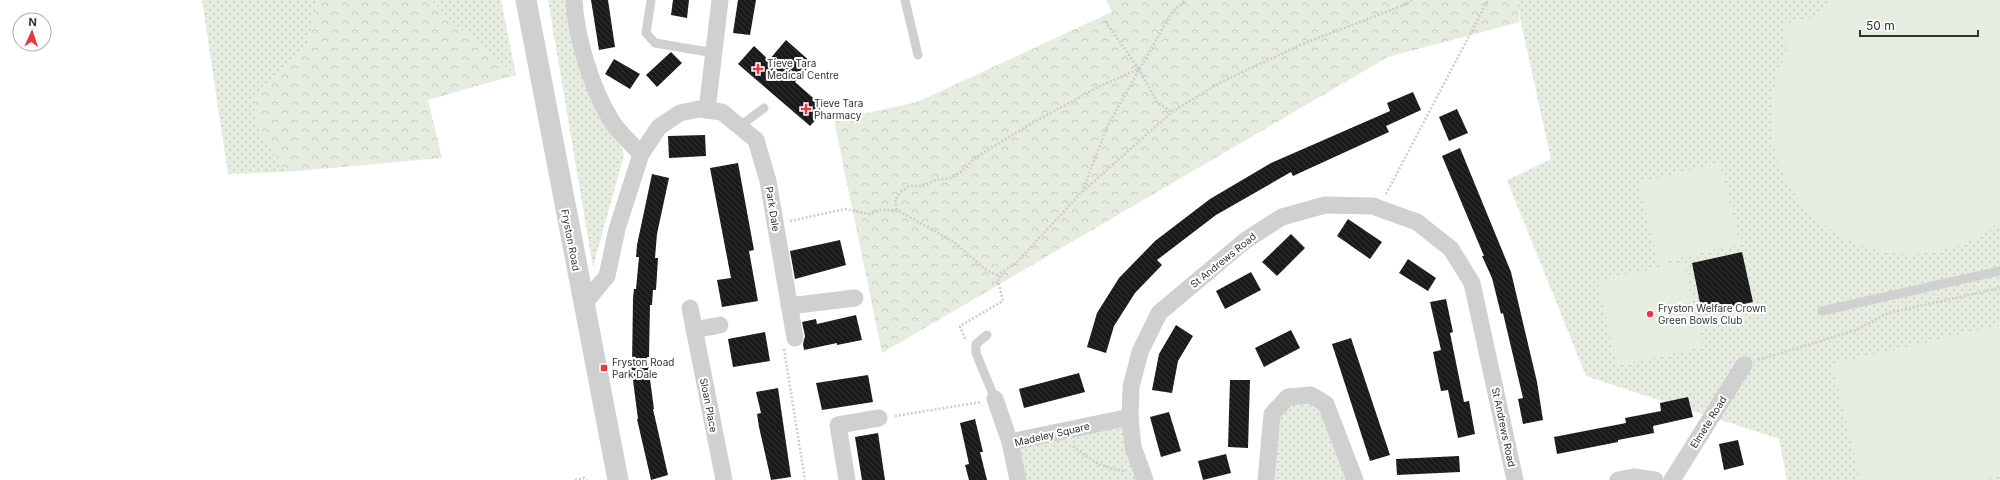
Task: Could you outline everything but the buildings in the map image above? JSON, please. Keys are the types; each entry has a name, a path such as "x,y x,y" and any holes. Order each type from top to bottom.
{"street":[{"name":"Fryston Road","path":"526,0 618,480"},
{"path":"574,0 575,16 593,85 611,121 641,154"},
{"path":"707,110 720,0"},
{"name":"Park Dale","path":"584,305 606,276 617,229 641,154 659,127 680,113 699,109 722,112 756,140 768,181 795,338"},
{"name":"St Andrews Road","path":"1144,477 1133,447 1130,417 1131,387 1140,352 1159,313 1246,240 1282,216 1325,205 1373,206 1417,222 1451,249 1472,283 1515,480"},
{"path":"789,306 855,298"},
{"name":"Sloan Place","path":"690,308 724,480"},
{"path":"694,330 720,325"},
{"name":"Elmete Road","path":"1672,480 1744,365"},
{"path":"1266,480 1272,414 1288,397 1311,395 1326,404 1356,480"},
{"path":"995,399 1010,442"},
{"name":"Madeley Square","path":"1018,480 1010,442 1130,417"},
{"path":"847,480 838,425 879,418"},
{"path":"1618,480 1634,477 1654,480"}],"lane":[{"path":"651,0 646,33 655,43 714,53"},
{"path":"905,0 918,55"},
{"path":"740,126 764,108"},
{"path":"1822,312 2000,271"},
{"path":"987,335 976,344 976,353 995,399"}],"path":[{"path":"1081,193 1108,126 1172,12 1185,0"},
{"path":"998,276 1030,249 1081,193 1172,112 1219,83 1300,45 1412,0"},
{"path":"1378,208 1488,0"},
{"path":"1104,21 1139,69 1157,102 1172,112"},
{"path":"897,210 895,200 905,189 936,180 951,178 986,151 1029,125 1098,87 1139,69"},
{"path":"776,224 845,209 870,214 880,210 897,210 954,242 986,270 998,276"},
{"path":"966,341 960,326 1003,301 998,276"},
{"path":"1744,365 1856,330 1888,313 2000,288"},
{"path":"795,338 782,340 805,480"},
{"path":"879,418 995,399"},
{"path":"1062,431 1072,445 1093,462 1114,470 1144,477"},
{"path":"575,480 584,478 587,480"}],"green space":[{"path":"202,0 317,0 308,47 251,99 261,133 286,172 228,174"},
{"path":"317,0 432,0 448,19 516,75 428,100 442,158 286,172 261,133 251,99 308,47"},
{"path":"432,0 501,0 516,75 448,19"},
{"path":"548,0 574,0 611,121 624,155 593,267"},
{"path":"1106,0 1516,0 1520,22 1388,57 882,353 834,120 917,102 1112,12"},
{"path":"1516,0 2000,0 2000,480 1787,480 1779,439 1586,376 1507,180 1551,159"},
{"path":"1835,0 2000,0 2000,222 1968,242 1933,252 1898,254 1865,247 1834,232 1807,210 1786,180 1773,144 1771,115 1773,95 1777,76 1787,50 1782,24 1813,18"},
{"path":"1720,163 1740,244 1658,263 1638,183"},
{"name":"Fryston Welfare Crown Green Bowls Club","path":"1684,262 1703,347 1617,366 1597,281"},
{"path":"2000,325 2000,475 1980,480 1860,480 1832,364"},
{"path":"1288,397 1326,404 1355,480 1266,480 1272,414"},
{"path":"1130,417 1145,480 1018,480 1010,442"}],"place":[{"name":"Tieve Tara Medical Centre","path":"758,69"},
{"name":"Tieve Tara Pharmacy","path":"806,109"},
{"name":"Fryston Welfare Crown Green Bowls Club","path":"1650,314"},
{"name":"Fryston Road Park Dale","path":"604,368"}]}
